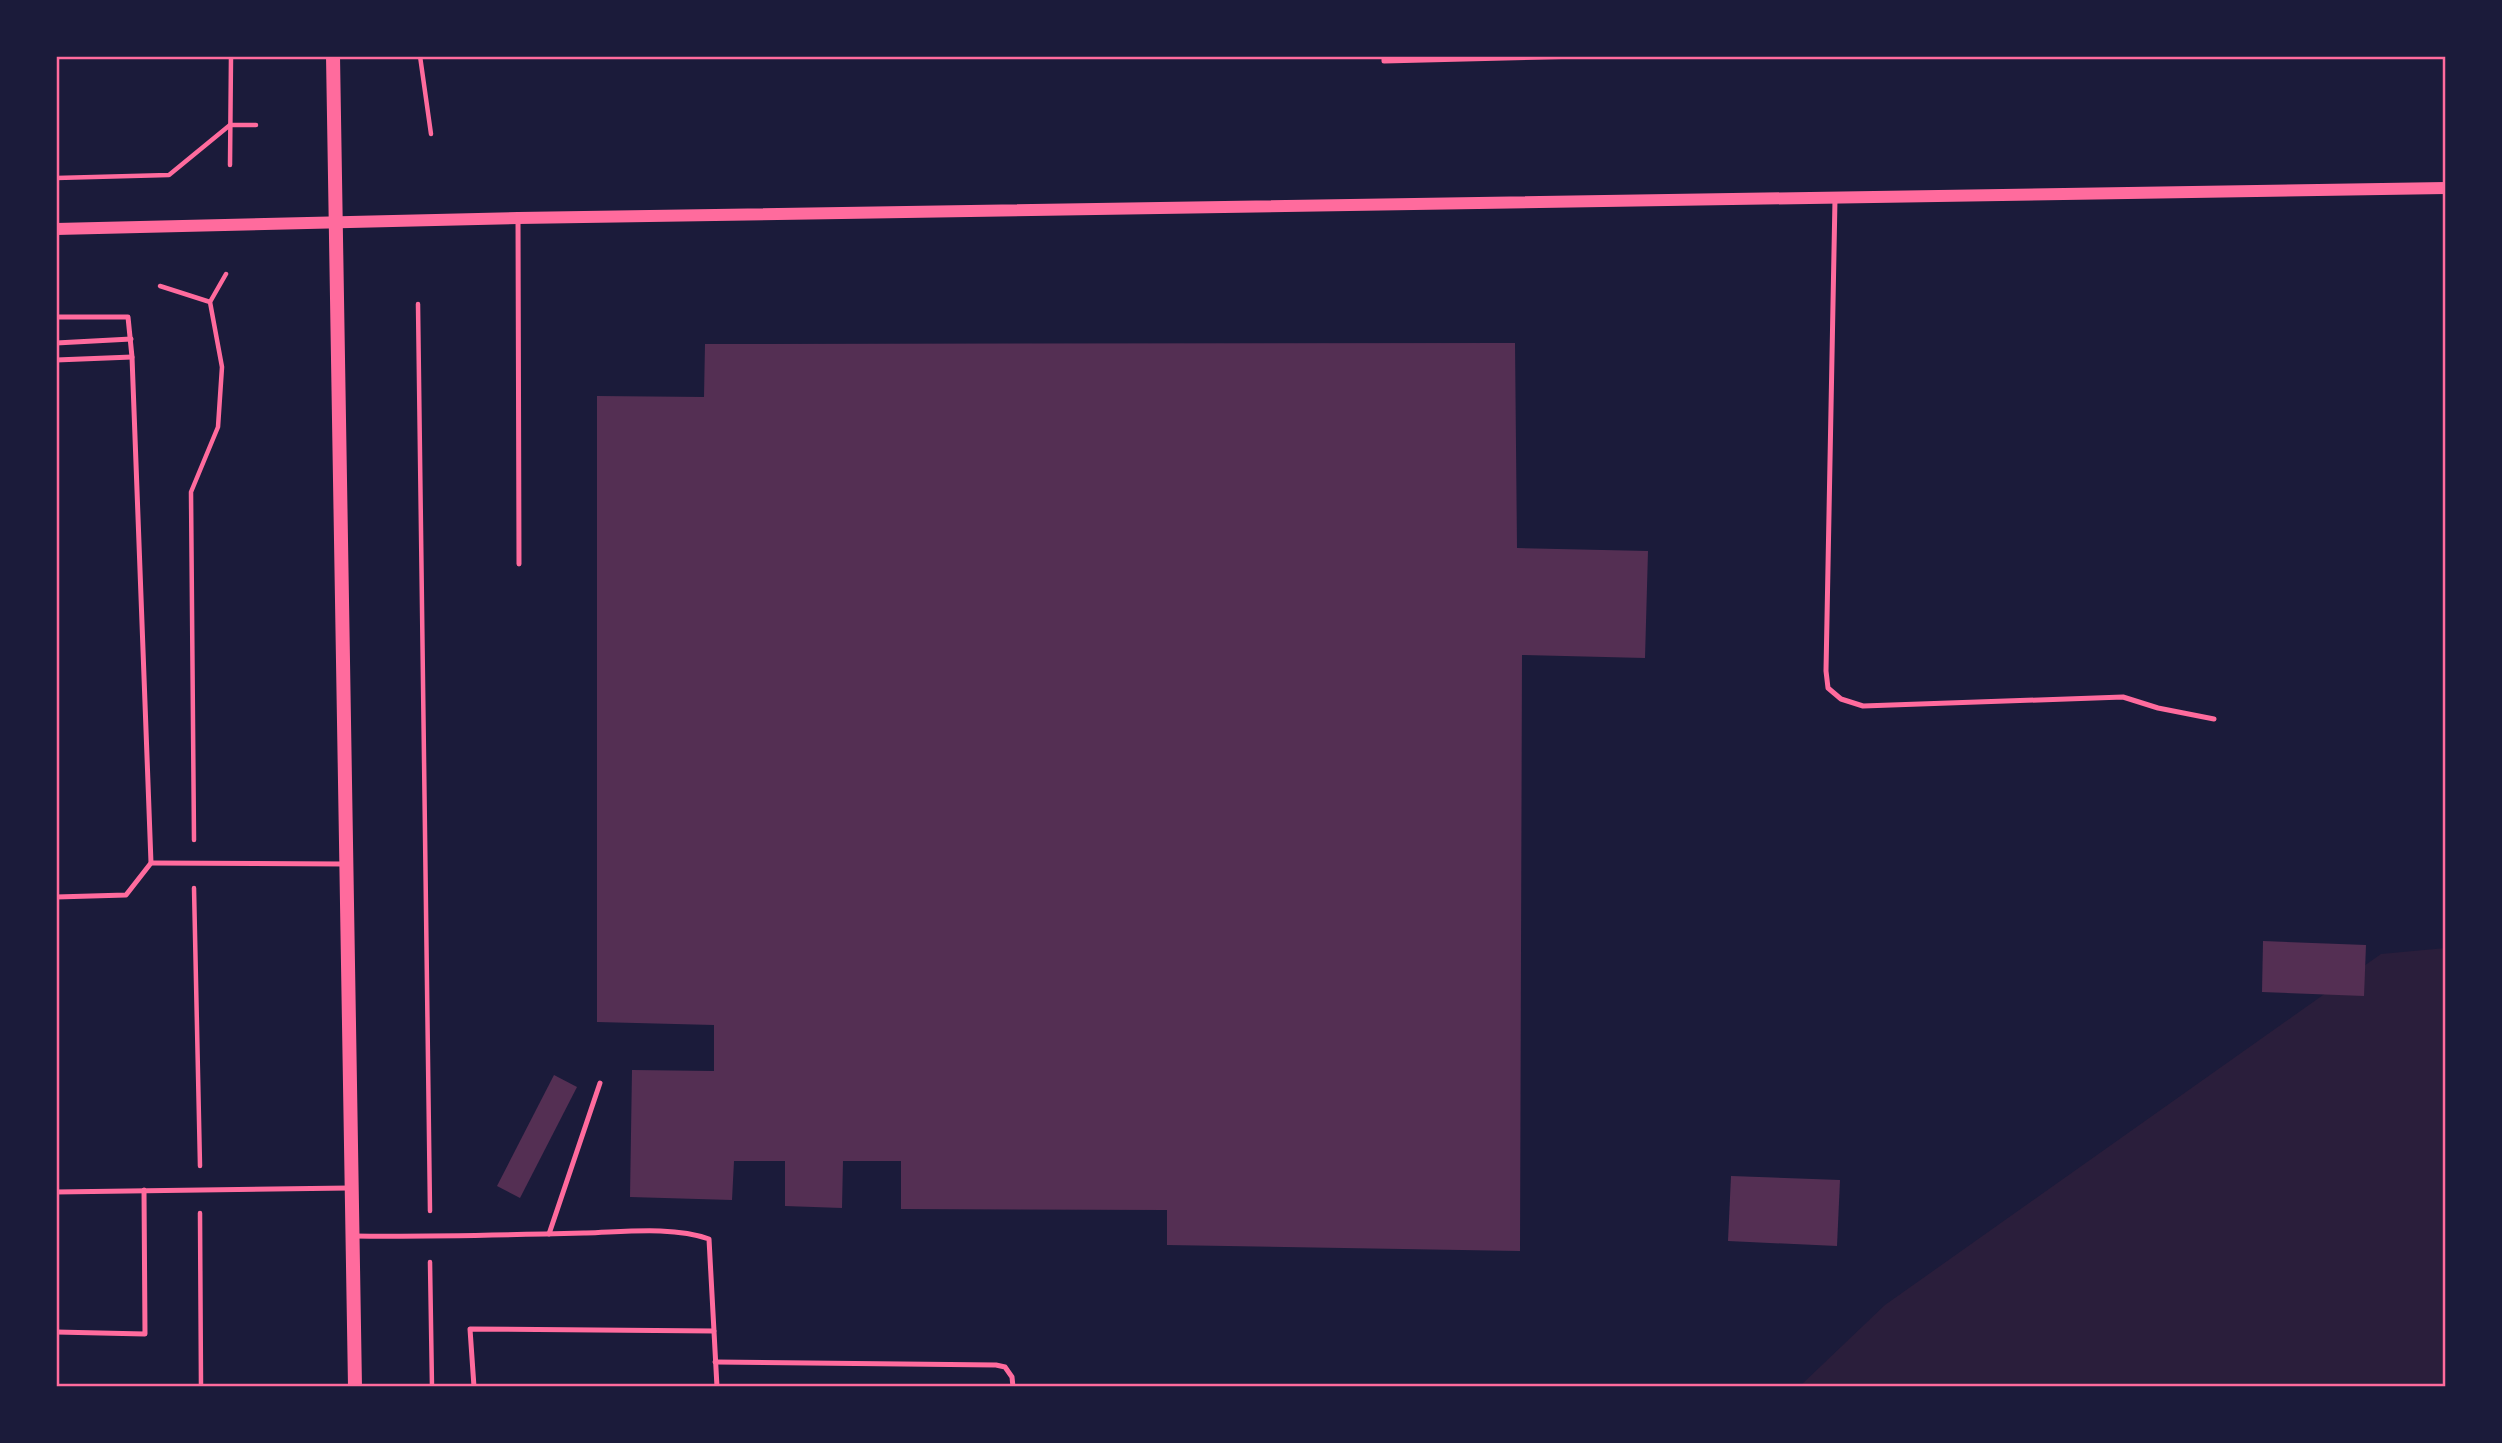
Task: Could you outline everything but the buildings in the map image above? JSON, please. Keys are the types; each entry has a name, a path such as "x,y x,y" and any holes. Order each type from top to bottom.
{"main road":[{"path":"333,56 355,1387"}],"street":[{"path":"56,229 337,221 2446,188"}],"lane":[{"path":"1384,56 1384,61 1581,56"},
{"path":"1835,199 1826,657 1828,688 1841,699 1863,706 2123,697 2158,708 2214,719"},
{"path":"517,218 519,564"},
{"path":"56,317 128,317 132,357 151,863 126,895 56,897"},
{"path":"56,343 131,339"},
{"path":"56,360 132,357"},
{"path":"151,863 347,864"},
{"path":"549,1234 600,1083"},
{"path":"56,1192 352,1188"},
{"path":"56,1332 145,1334 144,1191"},
{"path":"353,1236 430,1237 635,1231 695,1234 709,1239 718,1387"},
{"path":"474,1387 470,1329 714,1331"},
{"path":"715,1362 996,1365 1005,1367 1012,1377 1013,1387"}],"path":[{"path":"230,165 231,56"},
{"path":"420,56 431,134"},
{"path":"56,178 169,175 230,125 256,125"},
{"path":"201,1387 191,492 218,427 222,367 210,302 226,274"},
{"path":"160,286 210,302"},
{"path":"418,304 432,1387"}],"shaded area":[{"path":"2446,948 2446,1387 1799,1387 1885,1305 2381,954"}]}
